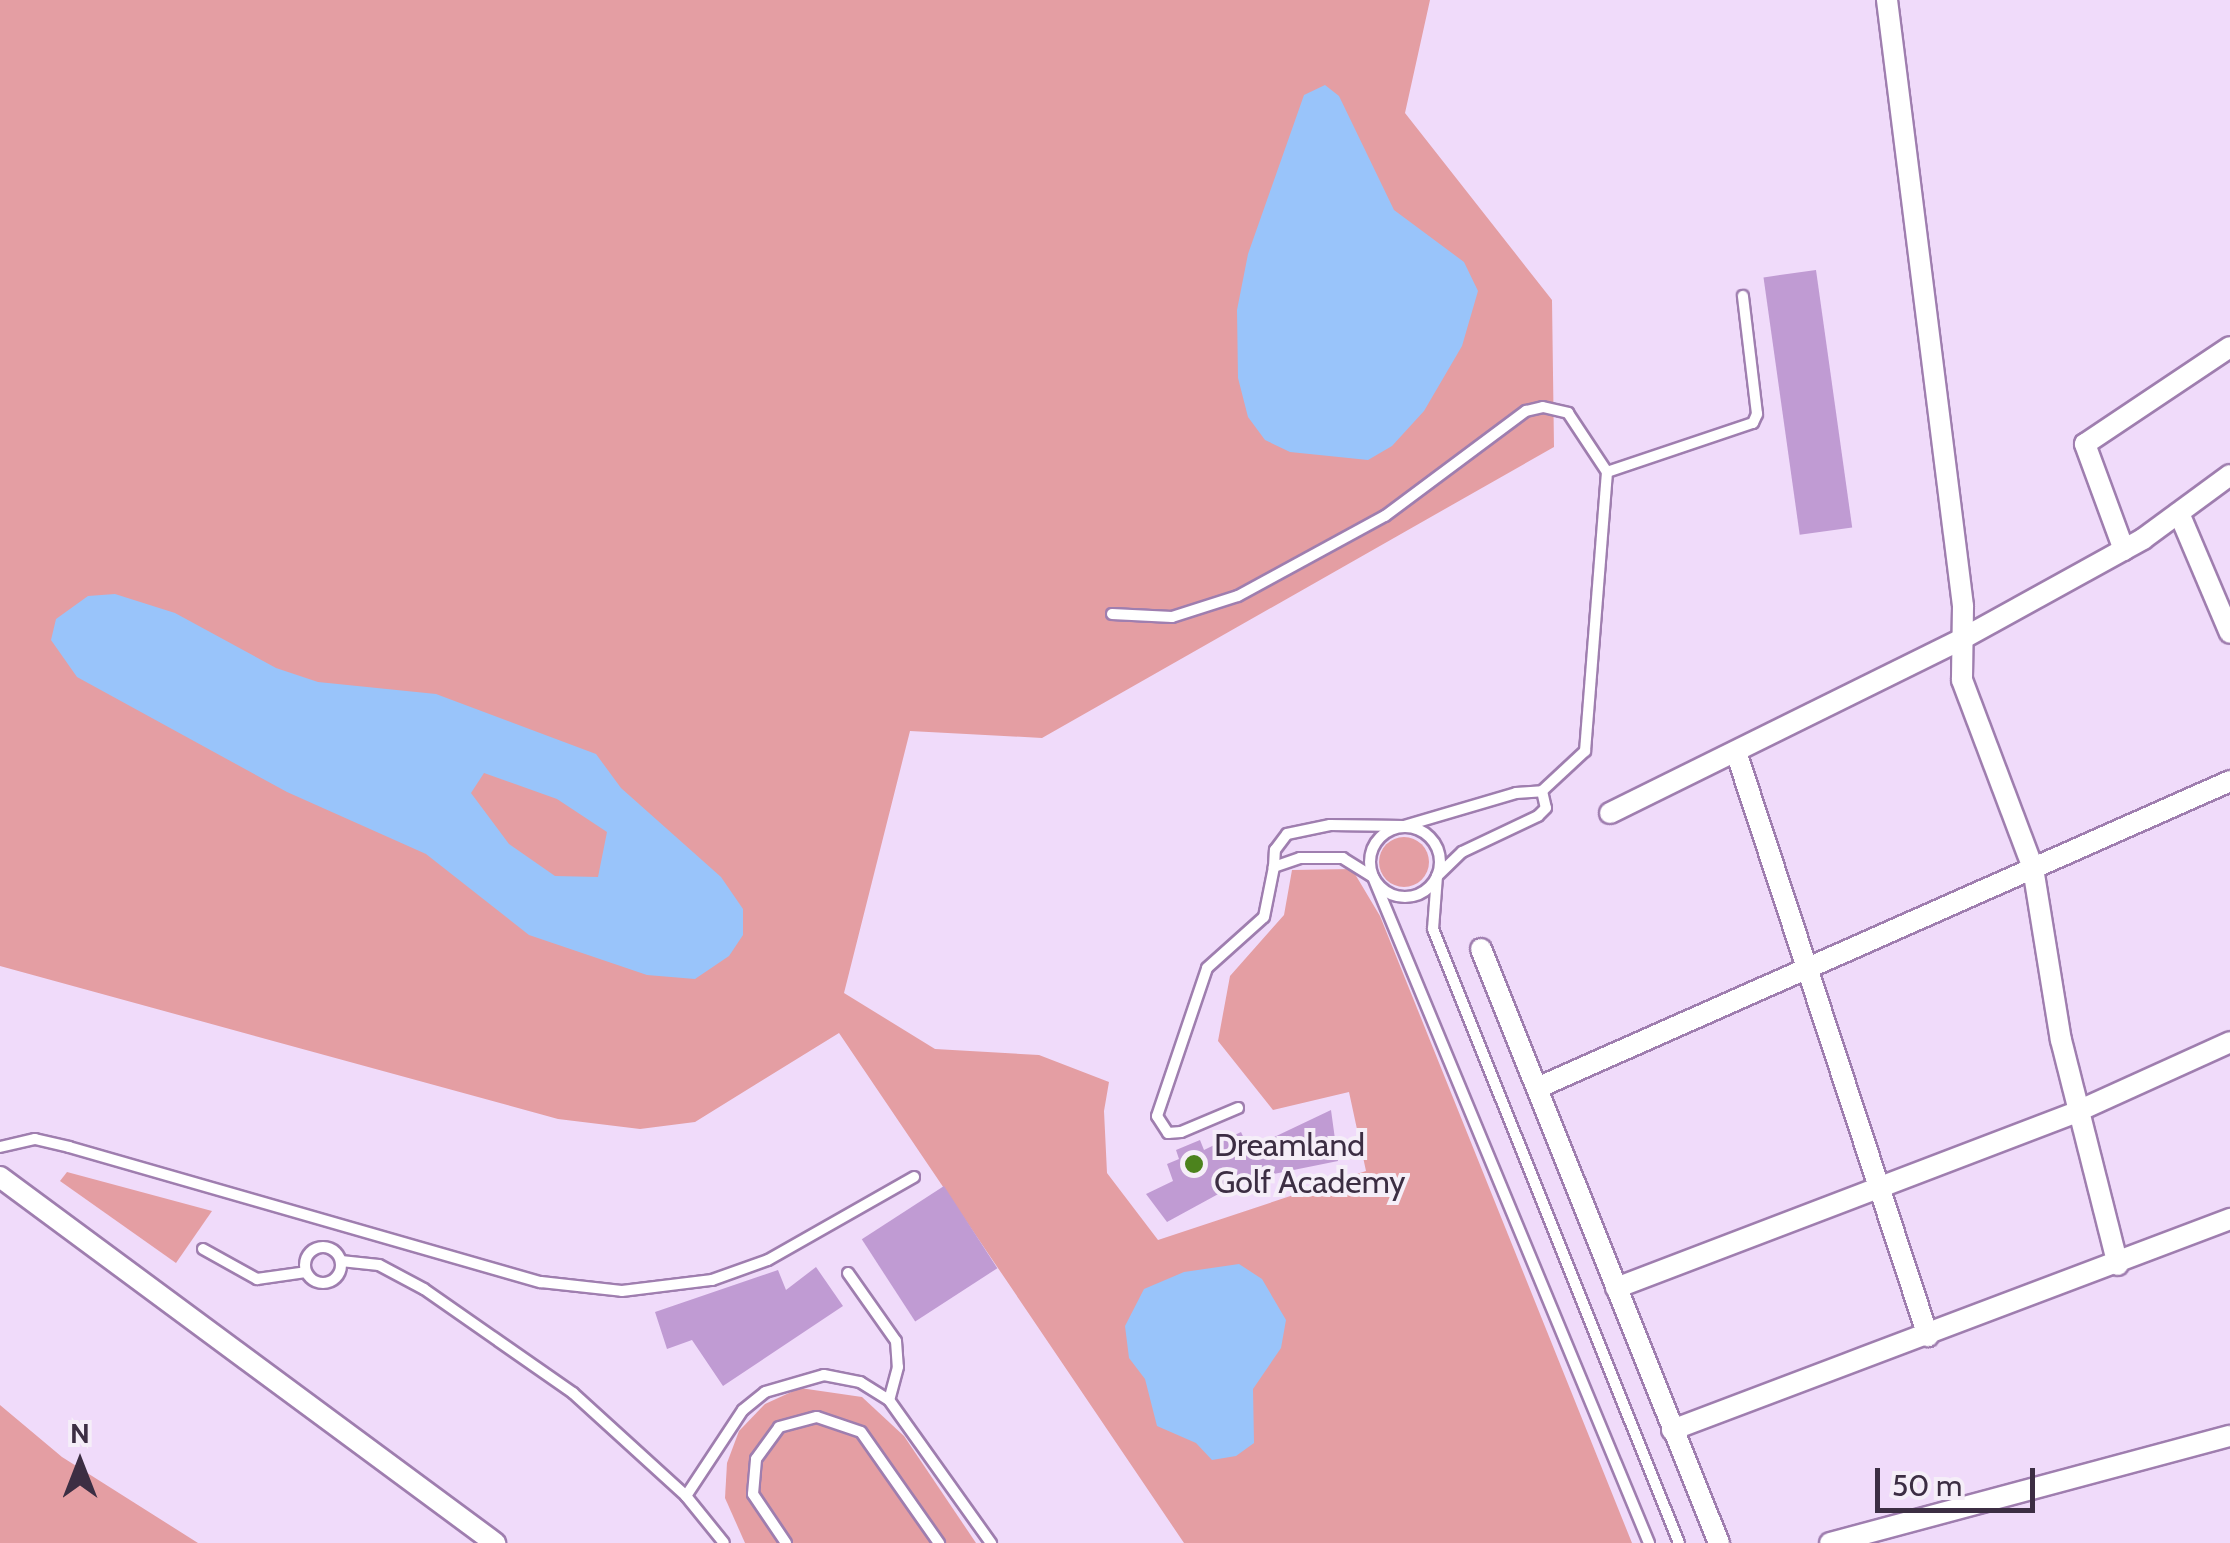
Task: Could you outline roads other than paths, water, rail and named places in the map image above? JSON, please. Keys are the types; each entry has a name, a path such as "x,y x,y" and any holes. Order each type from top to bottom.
{"street":[{"path":"1886,0 1962,639 1962,680 2033,868 2076,1112 2118,1265"},
{"path":"2124,550 2085,444 2230,346"},
{"path":"1610,813 1962,639 2124,550 2230,476"},
{"path":"2180,513 2230,633"},
{"path":"1736,752 1884,1187 1928,1336"},
{"path":"1538,1088 1812,970 2230,781"},
{"path":"1481,949 1719,1543"},
{"path":"1616,1288 2076,1112 2230,1042"},
{"path":"0,1176 494,1543"},
{"path":"1672,1430 2118,1265 2230,1219"},
{"path":"1830,1543 2230,1436"}],"lane":[{"path":"1607,472 1753,423 1743,296"},
{"path":"1112,614 1172,618 1238,596 1385,516 1526,411 1544,406 1568,413 1607,472 1584,751 1542,791 1516,792 1404,826 1374,844 1373,877 1648,1543"},
{"path":"1274,867 1300,858 1343,858 1400,896 1421,892 1462,852 1538,816 1546,808 1542,791"},
{"path":"1238,1108 1181,1132 1168,1133 1158,1116 1207,968 1264,917 1279,840 1301,828 1404,826 1434,842 1437,876 1431,912 1438,946 1680,1543"},
{"path":"0,1147 35,1139 542,1282 622,1292 712,1280 768,1260 914,1177"},
{"path":"306,1272 308,1254 317,1247 329,1248 340,1261 378,1264 424,1289 573,1394 686,1496 724,1543"},
{"path":"202,1249 257,1278 306,1272 325,1283 336,1278 340,1261"},
{"path":"848,1273 896,1341 898,1367 890,1400"},
{"path":"686,1496 743,1410 764,1392 824,1375 860,1382 890,1400 991,1543"},
{"path":"786,1543 754,1494 756,1459 778,1428 817,1417 834,1417 861,1432 939,1543"}],"water":[{"path":"1325,85 1339,96 1394,210 1464,262 1478,291 1462,346 1424,411 1392,446 1368,460 1290,452 1265,440 1248,417 1238,378 1237,310 1248,254 1304,95"},
{"path":"115,594 175,613 276,668 318,682 436,694 596,754 621,788 721,877 743,909 743,935 729,956 695,979 647,975 529,935 426,854 287,792 77,677 51,640 56,619 88,596","holes":["484,773 557,799 607,832 598,877 555,876 509,844 471,793"]},
{"path":"1239,1264 1262,1279 1286,1320 1281,1348 1253,1389 1254,1443 1236,1456 1212,1460 1196,1443 1157,1426 1145,1379 1129,1358 1125,1326 1144,1289 1184,1272"}],"place":[{"name":"Dreamland Golf Academy","path":"1194,1164"}]}
